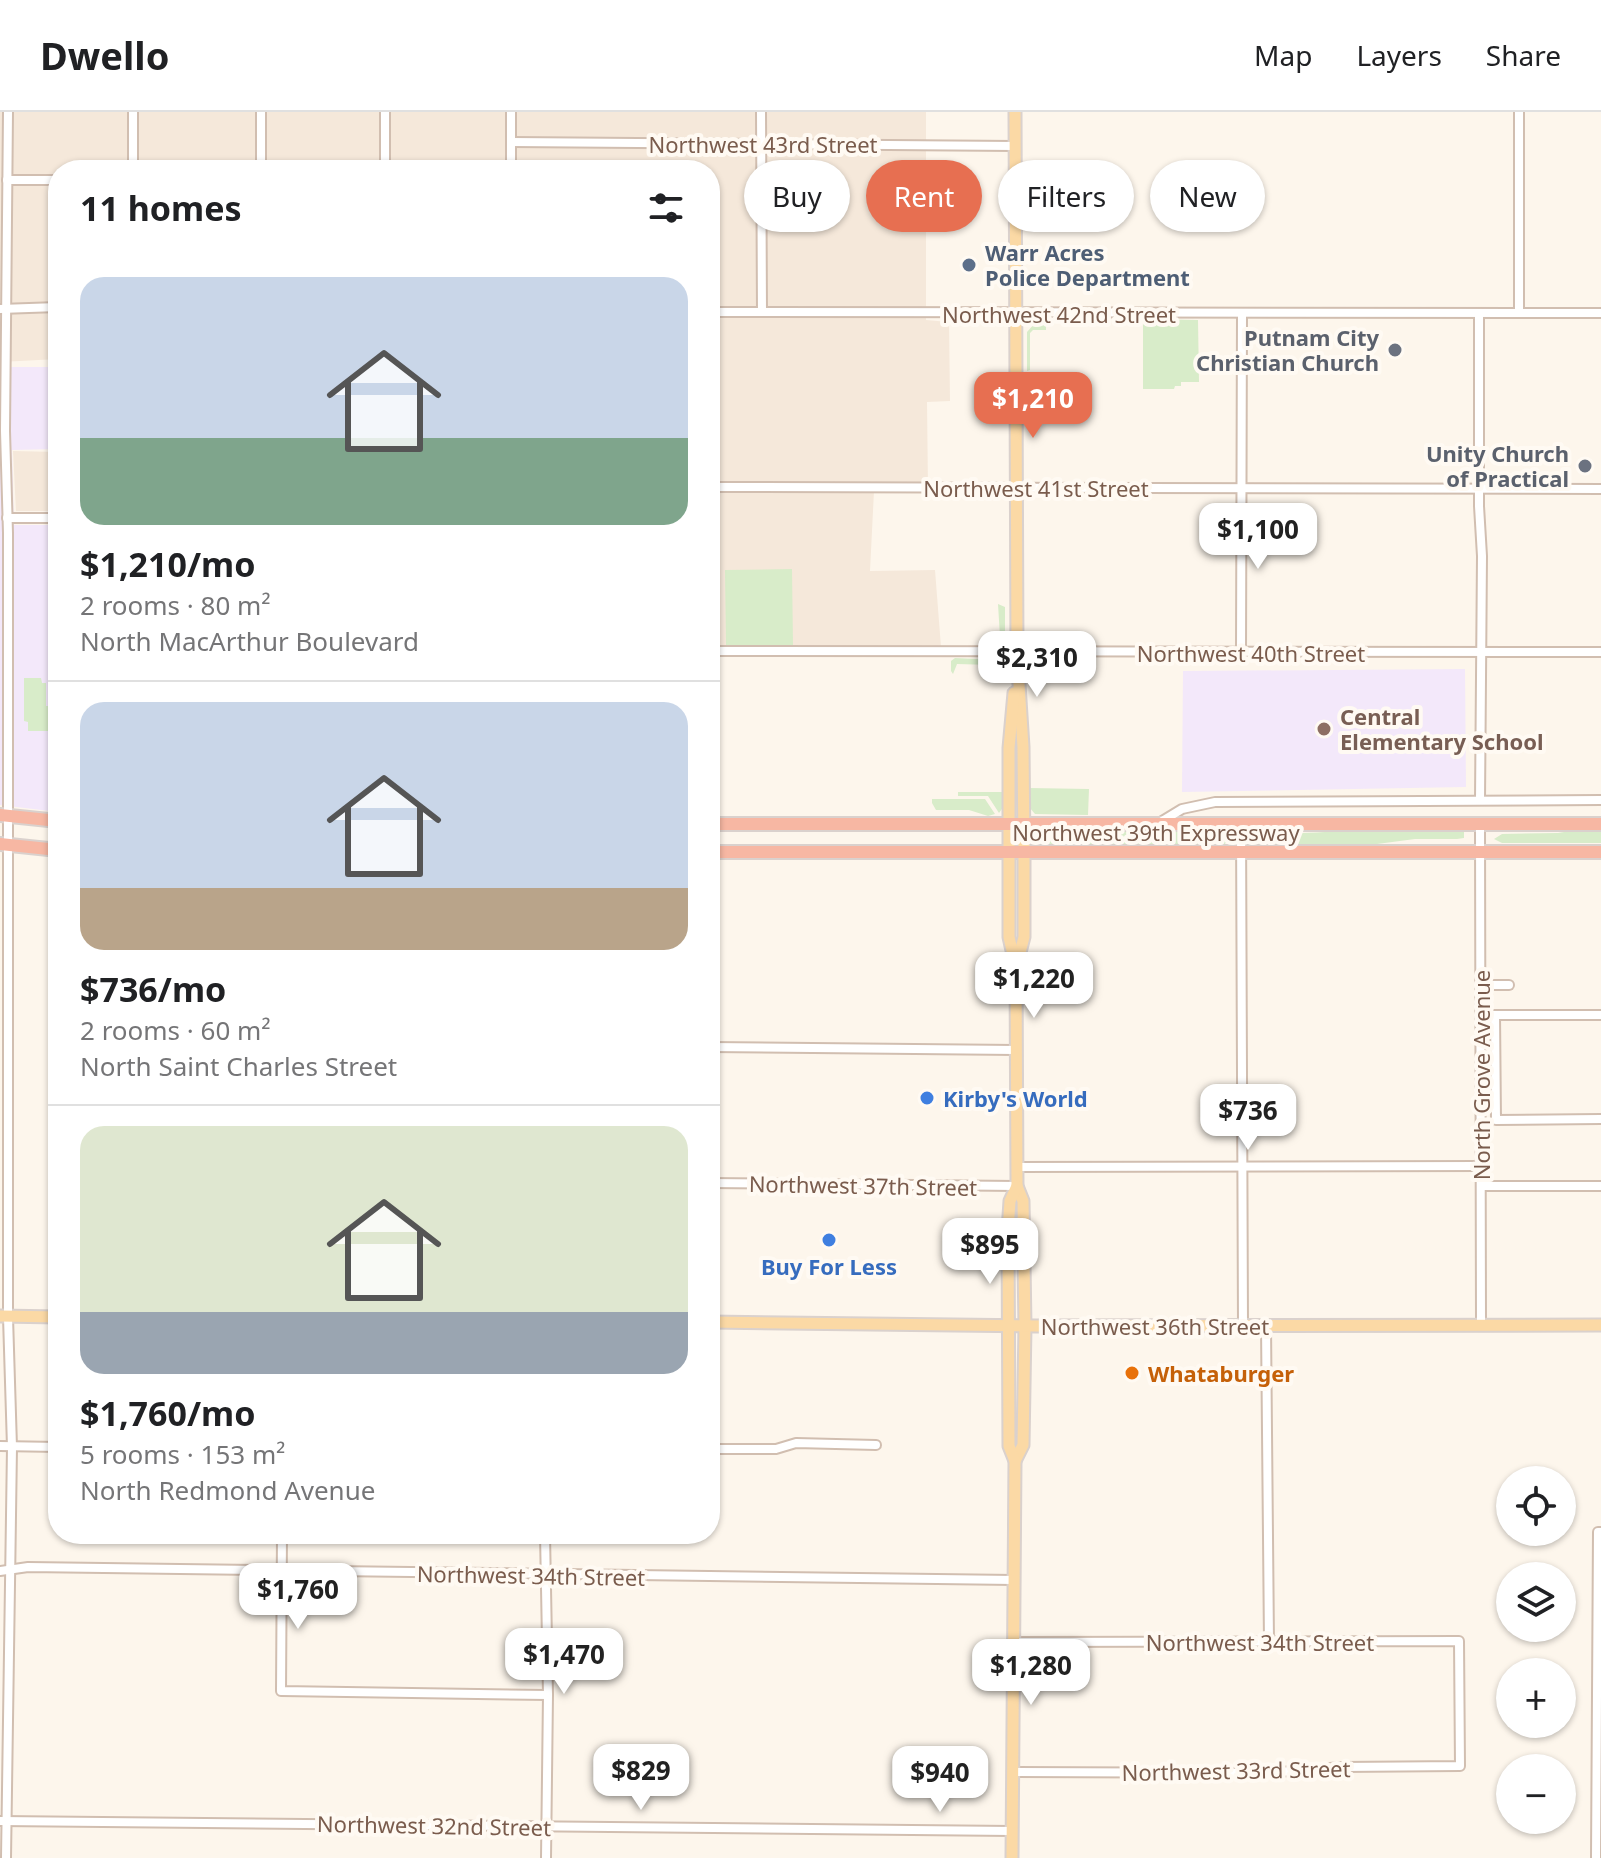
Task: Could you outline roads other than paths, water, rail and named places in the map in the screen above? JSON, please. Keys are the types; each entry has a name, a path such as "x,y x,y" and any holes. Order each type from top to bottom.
{"highway":[{"path":"4,816 48,820"},
{"name":"Northwest 39th Expressway","path":"720,824 1601,824"},
{"path":"4,844 48,849"},
{"name":"Northwest 39th Expressway","path":"720,852 1601,852"}],"main road":[{"path":"1015,112 1017,653 1024,824 1024,937 1016,968"},
{"path":"1015,1461 1023,1445 1025,1326 1023,1201 1017,1186 1016,968 1009,937 1009,748 1017,653"},
{"path":"1012,1858 1015,1461 1009,1446 1008,1325 1010,1201 1017,1186"},
{"path":"4,1316 48,1317"},
{"name":"Northwest 36th Street","path":"720,1322 1025,1326 1601,1325"}],"street":[{"path":"6,1858 3,1821 4,1571 12,1447 4,1316 7,518 3,309 7,180 4,134 8,112"},
{"path":"133,112 133,160"},
{"path":"261,112 261,160"},
{"path":"385,112 385,160"},
{"path":"511,112 511,160"},
{"path":"761,112 762,312"},
{"path":"1519,112 1519,313"},
{"name":"Northwest 43rd Street","path":"511,142 1015,146"},
{"path":"7,180 48,180"},
{"path":"3,309 48,307"},
{"name":"Northwest 42nd Street","path":"720,312 1601,313"},
{"path":"1479,313 1482,556 1480,800"},
{"path":"1241,653 1242,314"},
{"name":"Northwest 41st Street","path":"720,487 1601,489"},
{"path":"7,518 48,518"},
{"name":"Northwest 40th Street","path":"720,651 1601,652"},
{"name":"Northwest 39th Expressway","path":"1159,823 1182,809 1215,802 1601,800"},
{"path":"1241,823 1243,1326"},
{"name":"North Grove Avenue","path":"1480,825 1481,1325"},
{"path":"1481,985 1509,985"},
{"path":"1481,1015 1601,1015"},
{"path":"1495,1015 1496,1120"},
{"path":"720,1047 1016,1050"},
{"path":"1480,1120 1601,1119"},
{"path":"1017,1167 1480,1166"},
{"name":"Northwest 37th Street","path":"720,1183 1017,1186"},
{"path":"1481,1186 1601,1186"},
{"path":"1266,1326 1269,1642"},
{"path":"720,1449 776,1449 796,1443 876,1445"},
{"path":"0,1446 48,1447"},
{"path":"1596,1858 1600,1532"},
{"path":"282,1544 281,1691 548,1695"},
{"path":"545,1544 548,1695 546,1858"},
{"name":"Northwest 34th Street","path":"4,1571 28,1567 1014,1580"},
{"name":"Northwest 34th Street","path":"1013,1642 1459,1641 1460,1766"},
{"name":"Northwest 33rd Street","path":"1013,1772 1266,1773 1342,1767 1460,1766"},
{"name":"Northwest 32nd Street","path":"3,1821 1012,1831"}],"place":[{"name":"Warr Acres Police Department","path":"969,265"},
{"name":"Putnam City Christian Church","path":"1395,350"},
{"name":"Unity Church of Practical","path":"1585,466"},
{"name":"Central Elementary School","path":"1324,729"},
{"name":"Kirby's World","path":"927,1098"},
{"name":"Buy For Less","path":"829,1240"},
{"name":"Whataburger","path":"1132,1373"}]}
